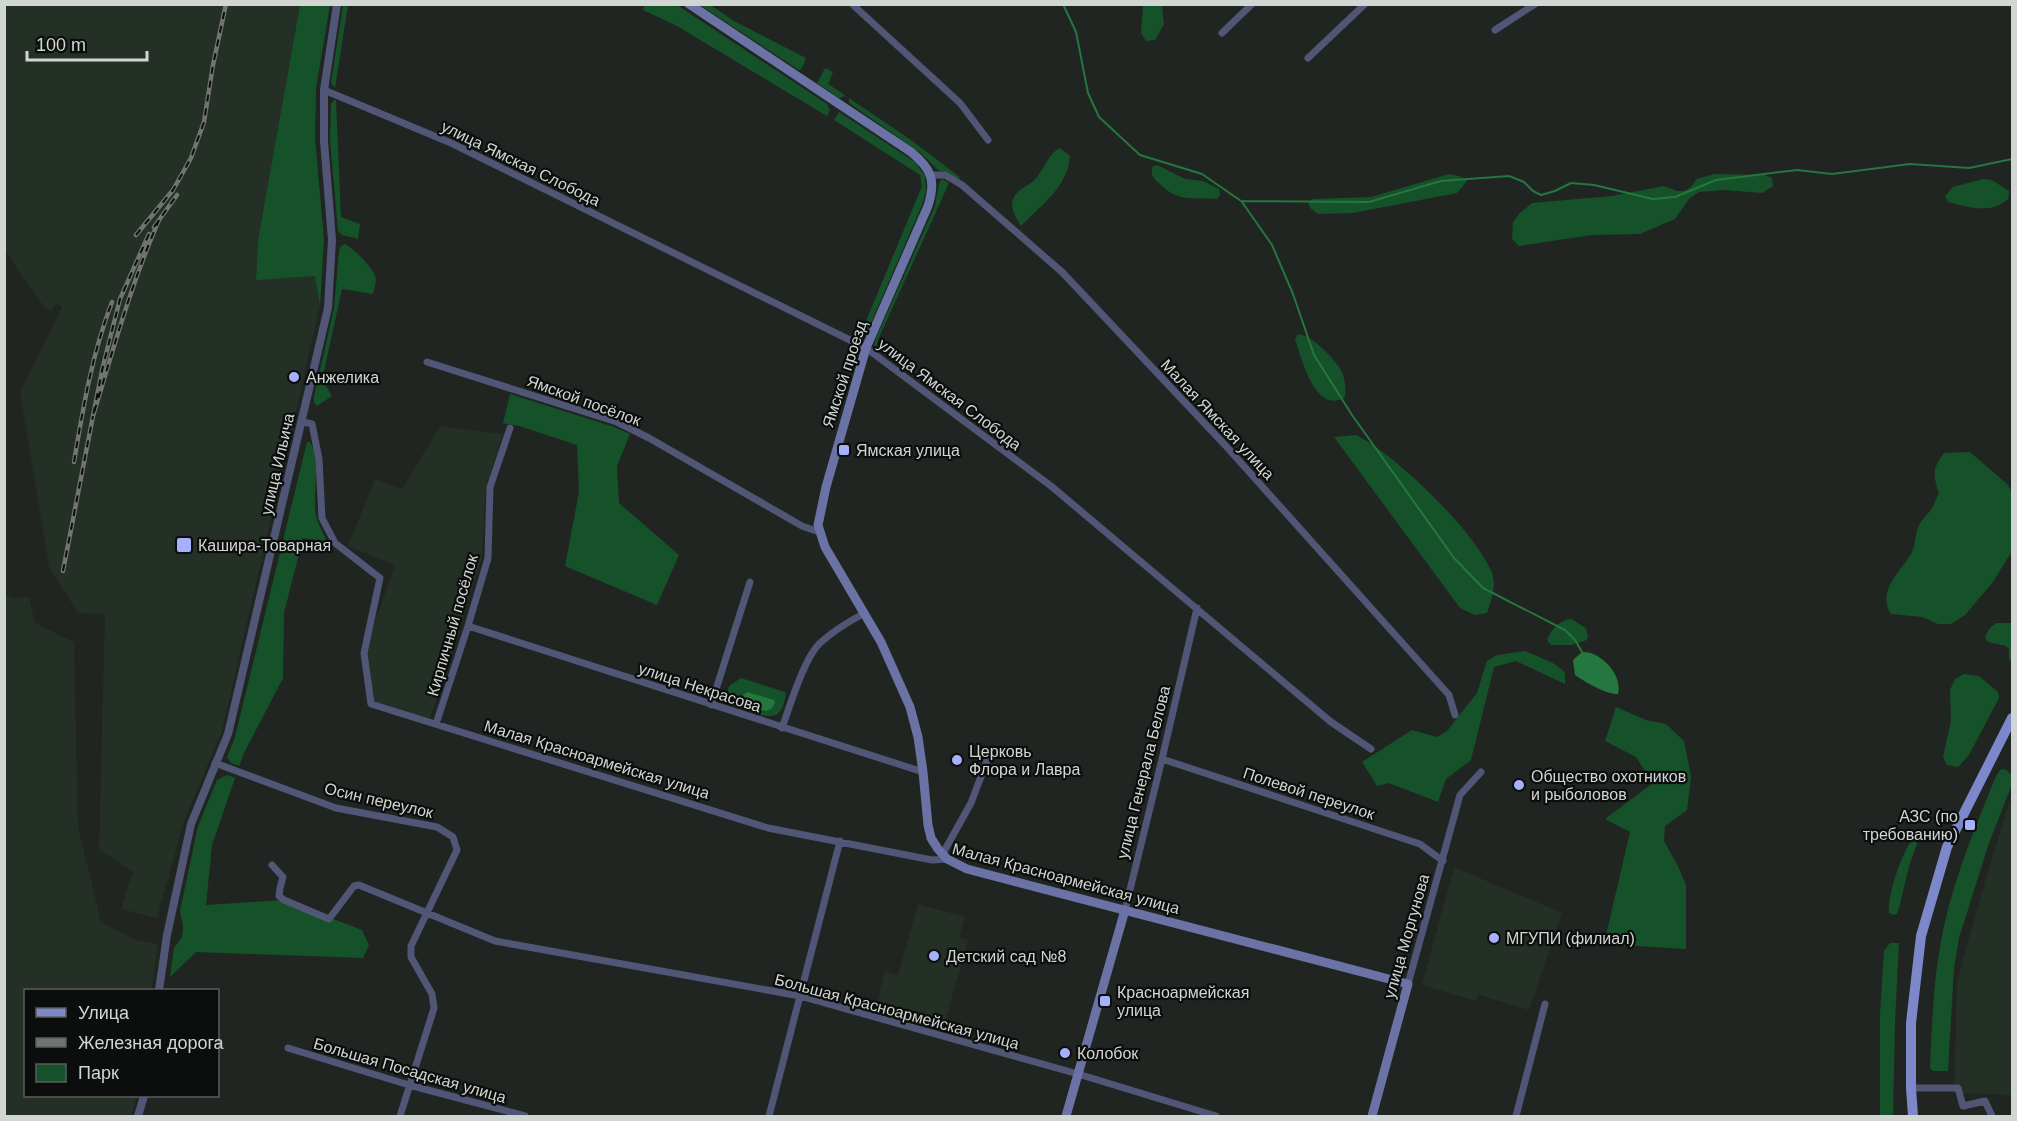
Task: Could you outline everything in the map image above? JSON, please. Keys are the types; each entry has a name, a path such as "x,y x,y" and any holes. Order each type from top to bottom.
{"main road":[{"path":"693,5 911,152 925,165 931,175"},
{"name":"Ямской проезд","path":"819,532 819,518 826,487 867,348 928,206 932,187 931,175"},
{"path":"819,532 825,547 881,642 910,707 918,737 929,831 934,844 944,857"},
{"path":"1913,1116 1911,1023 1921,936 1947,847 2013,718"},
{"name":"Малая Красноармейская улица","path":"944,857 967,869 1408,984"},
{"name":"улица Генерала Белова","path":"1066,1116 1125,910"},
{"name":"улица Моргунова","path":"1372,1116 1408,984"}],"street":[{"name":"улица Ильича","path":"159,989 166,935 191,824 228,734 328,308 332,240 324,141 324,90 337,4"},
{"path":"852,4 960,103 988,140"},
{"path":"1222,33 1252,4"},
{"path":"1308,58 1365,4"},
{"path":"1495,30 1535,4"},
{"name":"улица Ямская Слобода","path":"324,90 451,142 867,348 1051,486 1331,722 1371,749"},
{"name":"Малая Ямская улица","path":"931,175 945,175 962,185 1062,272 1225,445 1449,694 1455,715"},
{"name":"Ямской посёлок","path":"427,362 617,422 649,438 801,526 819,532"},
{"name":"Малая Красноармейская улица","path":"303,422 312,424 316,437 321,518 334,543 380,578 364,653 371,704 768,828 932,860 944,857"},
{"name":"Кирпичный посёлок","path":"436,724 488,558 490,487 510,428"},
{"path":"711,705 750,582"},
{"name":"улица Генерала Белова","path":"1125,910 1197,608"},
{"path":"782,728 802,672 818,644 846,623 863,614"},
{"name":"улица Некрасова","path":"468,626 923,772"},
{"path":"944,857 971,803 991,750"},
{"name":"Полевой переулок","path":"1162,759 1420,844 1443,861"},
{"name":"Осин переулок","path":"215,764 336,808 437,827 453,837 457,850 411,946 411,957 432,994 434,1008 400,1116"},
{"name":"улица Моргунова","path":"1408,984 1460,795 1481,772"},
{"path":"769,1116 840,841"},
{"path":"272,865 283,877 279,896 329,919 354,886 359,885 427,914"},
{"name":"Большая Красноармейская улица","path":"427,914 495,941 800,996 1078,1074 1216,1116"},
{"path":"1516,1116 1545,1004"},
{"name":"Большая Посадская улица","path":"288,1048 409,1085 525,1116"},
{"path":"1911,1088 1958,1088 1963,1106 1985,1101 1992,1116"},
{"path":"138,1116 143,1097"}],"shaded area":[{"path":"4,5 300,5 258,240 256,279 316,276 320,306 222,731 184,821 157,918 121,909 133,872 99,849 105,614 78,613 49,567 20,393 62,307 56,303 51,311 44,307 5,251"},
{"path":"440,426 503,434 486,486 482,558 429,722 371,704 364,653 395,565 348,546 375,479 402,489"},
{"path":"4,593 12,598 29,597 35,623 74,642 78,826 101,922 135,940 158,944 151,989 24,989 24,1097 137,1097 131,1116 5,1116"},
{"path":"1582,652 1596,655 1609,666 1617,679 1618,694 1602,690 1575,675 1573,660"},
{"path":"747,692 774,700 775,703 771,709 766,711 749,706 742,701 742,697"},
{"path":"2012,793 2012,1095 1954,1093 1957,982"},
{"name":"МГУПИ (филиал)","path":"1454,867 1562,913 1529,1010 1479,995 1476,1001 1422,985"},
{"name":"Детский сад №8","path":"918,904 965,917 959,938 968,940 945,1022 877,1003 885,971 898,975"}],"green space":[{"path":"300,5 330,5 316,88 315,138 324,239 320,306 315,276 256,280 258,240"},
{"path":"343,5 348,5 335,88 331,83"},
{"path":"645,5 677,5 827,104 830,110 827,116 677,26 643,10"},
{"path":"700,5 710,5 734,21 806,58 802,68 799,70"},
{"path":"1143,5 1162,5 1164,24 1155,40 1146,41 1141,33"},
{"path":"825,68 833,72 828,84 845,95 843,97 839,98 817,83"},
{"path":"849,98 911,140 961,178 957,179 938,170 922,154 849,103"},
{"path":"336,100 341,217 360,224 358,239 342,235 338,231 330,140 331,104"},
{"path":"839,112 915,162 925,176 926,191 922,205 867,332 864,337 859,338 922,186 920,175 834,120"},
{"path":"1060,148 1070,156 1064,177 1052,195 1021,226 1013,210 1015,195 1034,180 1050,157"},
{"path":"1157,165 1185,179 1203,181 1219,189 1220,195 1217,199 1173,194 1153,176 1153,166"},
{"path":"1449,174 1462,177 1467,181 1457,193 1353,213 1318,214 1310,208 1308,202 1313,199 1371,197"},
{"path":"1714,174 1765,175 1772,178 1773,186 1762,193 1724,190 1699,192 1689,199 1675,219 1640,234 1592,235 1519,246 1512,239 1513,222 1532,203 1612,196 1664,186 1684,191 1690,188 1697,179"},
{"path":"942,179 949,183 877,342 877,349 874,345 876,338 935,206 939,183"},
{"path":"1983,179 1992,180 2009,191 2008,199 1994,207 1987,208 1948,202 1945,196 1953,187"},
{"path":"345,244 368,265 375,275 376,282 373,294 342,289 322,380 332,396 317,406 314,397 334,308 339,251 340,247"},
{"path":"1298,334 1316,343 1339,367 1345,381 1345,397 1335,401 1326,399 1318,392 1306,371 1295,340"},
{"path":"510,394 630,434 617,466 619,503 679,555 657,605 565,566 579,492 577,445 503,423"},
{"path":"1356,435 1391,459 1433,496 1483,556 1492,573 1494,583 1487,613 1475,615 1460,608 1334,437"},
{"path":"307,442 310,442 314,449 316,516 327,542 303,538 284,613 283,678 239,766 231,763 227,757 235,737"},
{"path":"1970,452 2007,484 2012,492 2012,551 1993,582 1965,615 1951,624 1938,624 1923,617 1891,614 1886,597 1888,589 1912,552 1919,525 1931,510 1939,493 1935,477 1937,463 1944,453"},
{"path":"1571,619 1586,628 1587,640 1571,645 1551,645 1547,640 1553,629 1563,621"},
{"path":"1996,623 2012,623 2012,662 2006,646 1988,642 1985,638 1989,629"},
{"path":"1525,651 1553,663 1565,672 1565,684 1516,661 1494,667 1471,760 1446,779 1438,802 1389,783 1377,786 1362,762 1412,730 1437,737 1447,731 1477,693 1487,661 1497,655"},
{"path":"1964,674 1979,676 1998,692 1999,698 1969,755 1958,767 1947,765 1943,757 1951,721 1950,690 1955,679"},
{"path":"741,678 786,693 778,713 774,716 763,715 725,702 729,686"},
{"path":"1616,707 1646,720 1666,724 1684,741 1691,777 1687,810 1665,826 1664,841 1686,885 1686,949 1604,944 1630,832 1605,819 1653,783 1636,757 1605,741"},
{"path":"2005,769 2012,775 2011,787 1989,843 1959,938 1954,968 1948,1071 1933,1071 1930,1068 1932,1020 1938,957 1946,919 1957,878 1980,816 1996,776 2000,770"},
{"path":"227,775 235,778 212,845 206,905 284,900 362,930 369,945 363,958 196,952 170,977 174,948 182,937 180,911 198,826 217,780"},
{"path":"1913,839 1917,844 1897,914 1893,915 1889,913 1889,906 1893,886 1904,853"},
{"path":"1890,943 1899,943 1893,1116 1880,1116 1880,1015 1884,951"}],"waterway":[{"path":"1063,4 1076,32 1088,93 1099,117 1140,155 1202,174 1241,201 1369,202 1441,181 1509,176 1524,182 1541,195 1571,183 1594,185 1653,199 1675,197 1716,180 1797,170 1832,174 1910,164 1969,168 2012,159"},
{"path":"1242,202 1272,245 1293,294 1314,355 1352,415 1454,558 1483,588 1565,630 1582,652"}],"railway":[{"path":"136,235 173,190 191,158 204,122 226,4"},
{"path":"154,227 177,195"},
{"path":"149,234 120,299 93,416 131,293 159,220"},
{"path":"74,462 94,361 112,302"},
{"path":"63,571 93,416"}],"place":[{"name":"Анжелика","path":"294,377"},
{"name":"Ямская улица","path":"844,450"},
{"name":"Кашира-Товарная","path":"184,545"},
{"name":"Церковь Флора и Лавра","path":"957,760"},
{"name":"Общество охотников и рыболовов","path":"1519,785"},
{"name":"АЗС (по требованию)","path":"1970,825"},
{"name":"МГУПИ (филиал)","path":"1494,938"},
{"name":"Детский сад №8","path":"934,956"},
{"name":"Красноармейская улица","path":"1105,1001"},
{"name":"Колобок","path":"1065,1053"}]}
